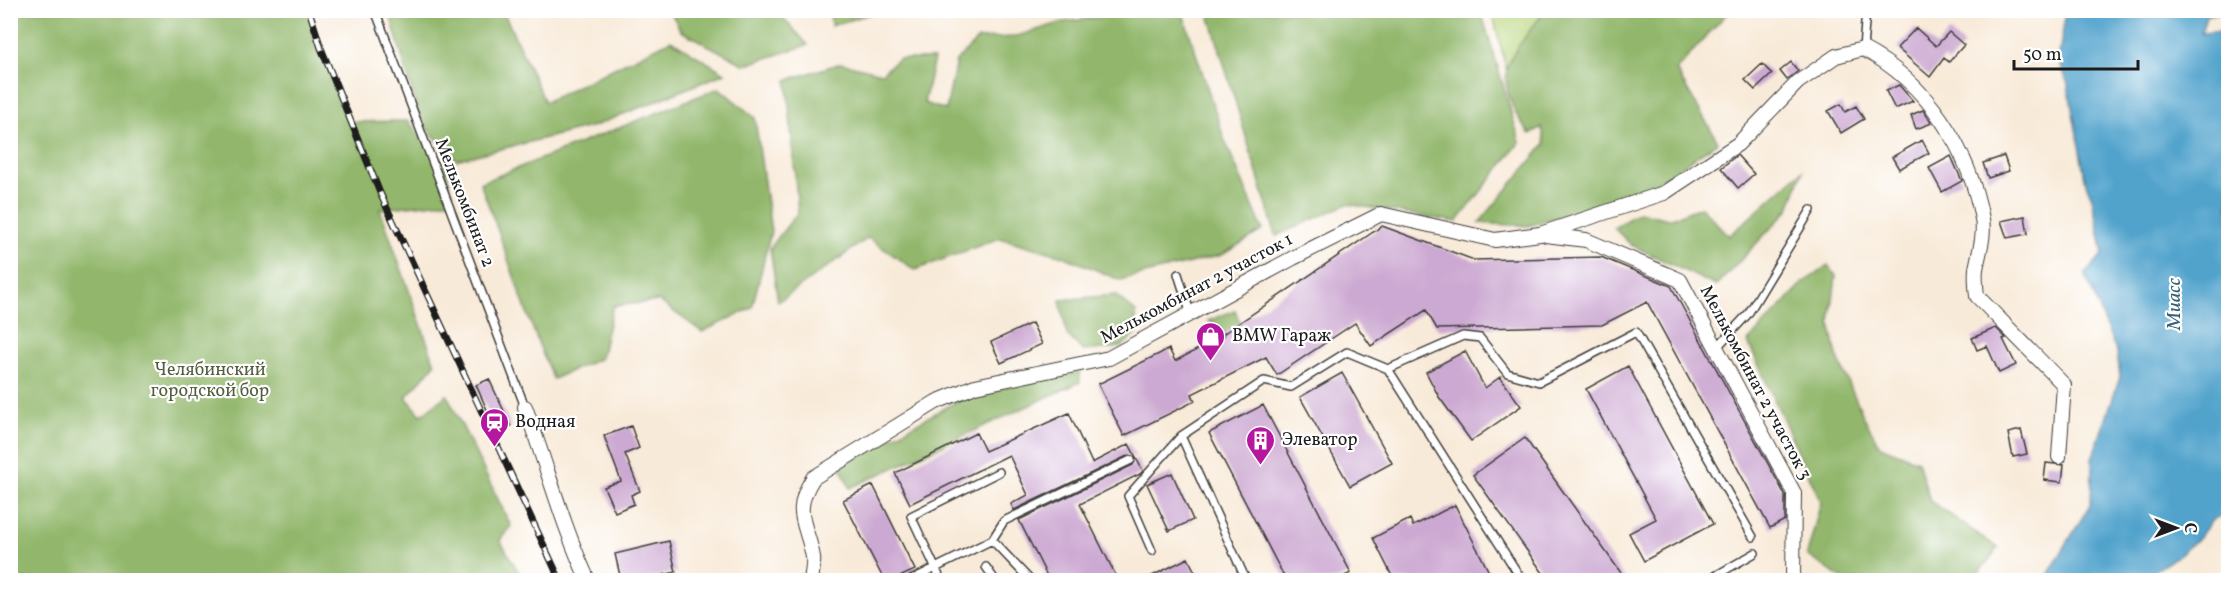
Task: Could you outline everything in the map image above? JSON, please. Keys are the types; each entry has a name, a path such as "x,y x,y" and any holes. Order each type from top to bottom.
{"street":[{"path":"1540,234 1664,193 1738,144 1798,82 1836,56 1863,49 1889,63 1933,106 1961,152 1982,220 1982,245 1976,271 1977,296 2064,385 2059,457"},
{"name":"Мелькомбинат 2 участок 1","path":"811,580 814,559 802,524 800,507 805,491 813,478 936,402 975,386 1109,358 1293,258 1381,214 1495,240 1540,234"},
{"name":"Мелькомбинат 2 участок 3","path":"1540,234 1586,240 1680,280 1718,346 1794,493 1792,580"},
{"path":"525,407 574,550 588,580"}],"lane":[{"name":"Мелькомбинат 2","path":"375,10 525,407"},
{"path":"1863,49 1866,10"},
{"path":"1718,346 1748,314 1812,210"},
{"path":"1178,274 1191,315"},
{"path":"1388,369 1463,336 1480,339 1507,373 1539,382 1636,333 1753,537"},
{"path":"1152,550 1128,496 1181,436 1264,381 1291,387 1347,352 1388,369 1522,580"},
{"path":"1181,436 1245,580"},
{"path":"911,580 992,540 1004,521 1131,460"},
{"path":"941,580 911,516 999,472"},
{"path":"992,540 1030,580"},
{"path":"1708,580 1755,553"},
{"path":"986,567 995,580"}],"green space":[{"path":"830,10 880,10 880,11 831,26"},
{"path":"1123,10 1182,11 1225,141 1263,230 1222,255 1120,280 1063,256 1000,238 915,270 868,238 778,302 770,248 798,212 787,80 841,63 882,73 898,59 934,59 924,103 946,110 956,61 978,39 1014,37 1063,22 1117,15"},
{"name":"Челябинский городской бор","path":"10,11 309,11 349,122 408,121 446,167 452,201 380,209 435,364 406,397 421,415 447,395 511,526 500,540 523,580 11,580"},
{"path":"389,11 503,11 545,102 671,40 725,73 594,126 456,160 421,122"},
{"path":"670,11 777,11 808,45 745,65 681,31"},
{"path":"1208,11 1481,11 1520,142 1457,222 1347,204 1276,236"},
{"path":"1492,11 1545,11 1520,46 1507,72"},
{"path":"1545,11 1729,11 1676,70 1718,142 1643,192 1528,226 1479,223 1545,144 1542,127 1530,134 1520,120 1509,95 1506,78 1512,56"},
{"path":"719,88 755,118 771,232 752,308 702,332 659,301 613,306 601,358 553,379 533,331 480,183"},
{"path":"1803,170 1789,209 1716,286 1631,245 1614,228 1639,212 1669,219 1701,207 1729,236"},
{"path":"1828,265 1836,276 1830,323 1837,356 1864,418 1880,446 1918,461 1930,501 1998,548 1973,580 1844,580 1807,555 1821,502 1748,342 1802,284"},
{"path":"1115,295 1136,312 1136,334 1121,347 1083,351 1067,335 1060,300"},
{"path":"1235,310 1240,323 1227,342 1219,326 1208,321"},
{"path":"1080,372 1080,382 850,488 840,466 968,395"}],"water":[{"name":"Миасс","path":"2066,11 2216,11 2217,13 2206,16 2201,33 2226,31 2228,512 2212,520 2198,539 2175,558 2140,580 2045,580 2091,503 2092,459 2120,377 2117,353 2085,274 2103,254 2092,198 2086,184 2067,80 2058,61"}],"building":[{"path":"1916,28 1936,46 1949,32 1964,45 1949,62 1944,58 1930,77 1897,48"},
{"path":"1791,62 1798,71 1787,80 1780,71"},
{"path":"1762,64 1772,74 1755,90 1745,80"},
{"path":"1899,85 1913,101 1895,109 1886,91"},
{"path":"1841,104 1845,112 1856,106 1864,119 1841,133 1828,111"},
{"path":"1923,110 1932,123 1916,129 1911,115"},
{"path":"1922,140 1929,153 1899,169 1892,157"},
{"path":"1737,155 1754,174 1738,188 1721,168"},
{"path":"1951,156 1962,181 1942,192 1929,168"},
{"path":"2004,156 2009,171 1988,178 1983,163"},
{"path":"2025,216 2028,234 2007,238 2001,221"},
{"path":"1382,226 1474,260 1601,257 1671,286 1785,495 1785,520 1770,528 1647,302 1602,325 1437,329 1426,310 1371,346 1355,323 1277,375 1266,357 1192,394 1195,401 1124,436 1098,384 1169,349 1175,361 1224,336 1223,334"},
{"path":"1032,323 1042,344 1001,363 991,342"},
{"path":"1996,328 2006,338 2003,339 2016,365 1999,373 1987,346 1977,350 1972,338"},
{"path":"1465,351 1485,388 1500,377 1521,406 1471,441 1439,397 1426,372"},
{"path":"1628,366 1713,524 1644,561 1629,533 1656,519 1586,389"},
{"path":"1342,373 1392,463 1350,486 1300,397"},
{"name":"Водная","path":"489,379 511,426 497,432 476,385"},
{"name":"Элеватор","path":"1263,405 1351,573 1336,580 1286,580 1209,433"},
{"path":"1069,413 1092,463 1129,444 1136,457 1129,455 1014,510 1011,504 1028,495 1009,455 910,504 895,473 976,433 985,451"},
{"path":"631,426 639,448 625,454 640,491 631,495 634,504 615,512 604,487 621,481 604,436"},
{"path":"2021,430 2027,454 2013,457 2008,433"},
{"path":"1525,438 1626,580 1548,580 1473,475"},
{"path":"1136,458 1143,471 1140,474 1080,504 1118,580 1049,580 1019,520 1133,465"},
{"path":"2046,463 2064,465 2062,482 2044,480"},
{"path":"1172,473 1193,520 1169,531 1147,484"},
{"path":"873,485 915,570 893,580 884,580 843,500"},
{"path":"1455,505 1493,580 1394,580 1373,538 1410,519 1413,526"},
{"path":"669,541 676,572 641,580 621,580 615,554"},
{"path":"1188,558 1199,580 1144,580"}],"railway":[{"path":"309,10 321,48 380,193 560,580"}],"place":[{"name":"BMW Гараж","path":"1211,362"},
{"name":"Водная","path":"494,448"},
{"name":"Элеватор","path":"1261,466"}]}
